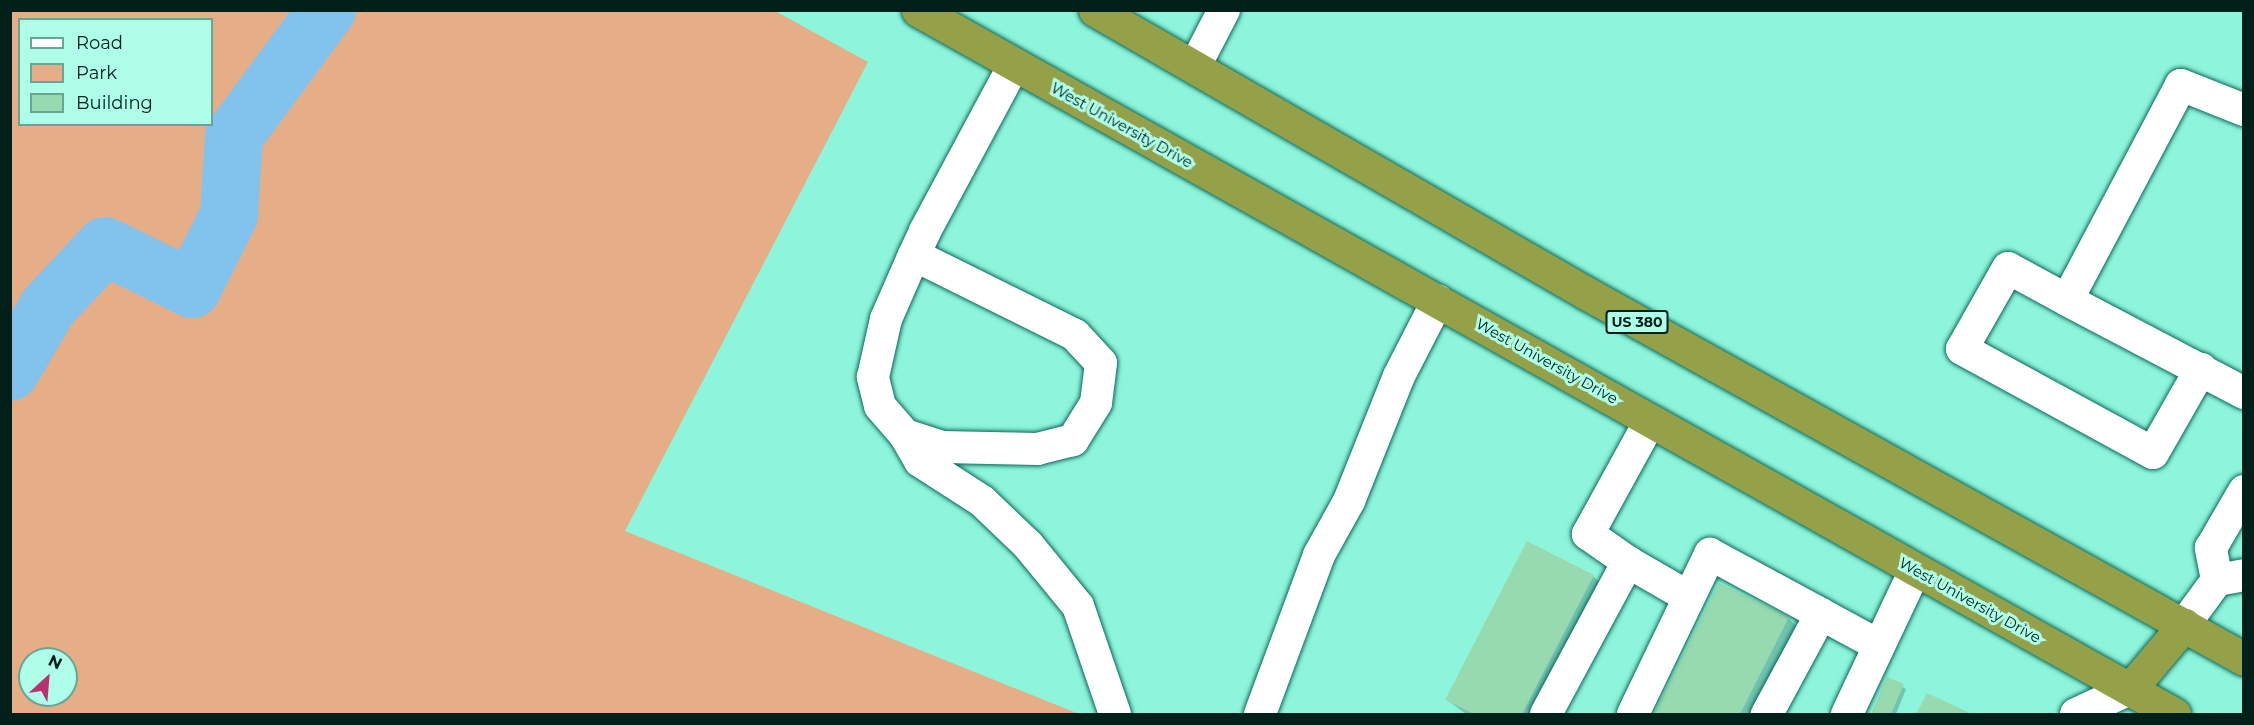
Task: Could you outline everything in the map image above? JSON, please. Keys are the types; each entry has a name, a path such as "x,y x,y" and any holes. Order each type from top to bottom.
{"highway":[{"name":"West University Drive","path":"918,10 1438,300 1915,570 2125,702 2174,714"},
{"name":"US 380","path":"1095,10 1586,293 2244,659"},
{"path":"2125,702 2184,625"}],"lane":[{"path":"1195,66 1224,10"},
{"path":"1014,64 914,255 886,319 873,377 880,406 905,435 920,460 982,501 1028,545 1078,606 1114,714"},
{"path":"2067,300 2181,85 2244,110"},
{"path":"905,435 942,447 1038,449 1074,440 1096,402 1101,363 1075,335 914,255"},
{"path":"2201,369 2153,453 1962,349 2008,268 2201,369 2244,393"},
{"path":"1260,714 1319,555 1349,501 1399,375 1438,300"},
{"path":"1650,421 1588,534 1628,562 1687,596"},
{"path":"2184,625 2230,578 2211,548 2244,491"},
{"path":"1633,714 1687,596 1710,554 1878,645"},
{"path":"1546,714 1628,562"},
{"path":"1847,714 1915,570"},
{"path":"1767,714 1821,614"},
{"path":"2076,714 2125,702"}],"green space":[{"path":"10,11 775,11 868,62 625,531 1079,714 11,714"}],"building":[{"path":"1527,541 1594,575 1522,714 1474,714 1445,700"},
{"path":"1719,583 1789,617 1740,714 1654,714"},
{"path":"1887,677 1904,684 1891,714 1871,714"},
{"path":"1927,693 1972,714 1916,714"}],"waterway":[{"path":"10,372 48,307 105,246 192,289 229,215 234,136 327,10"}]}
